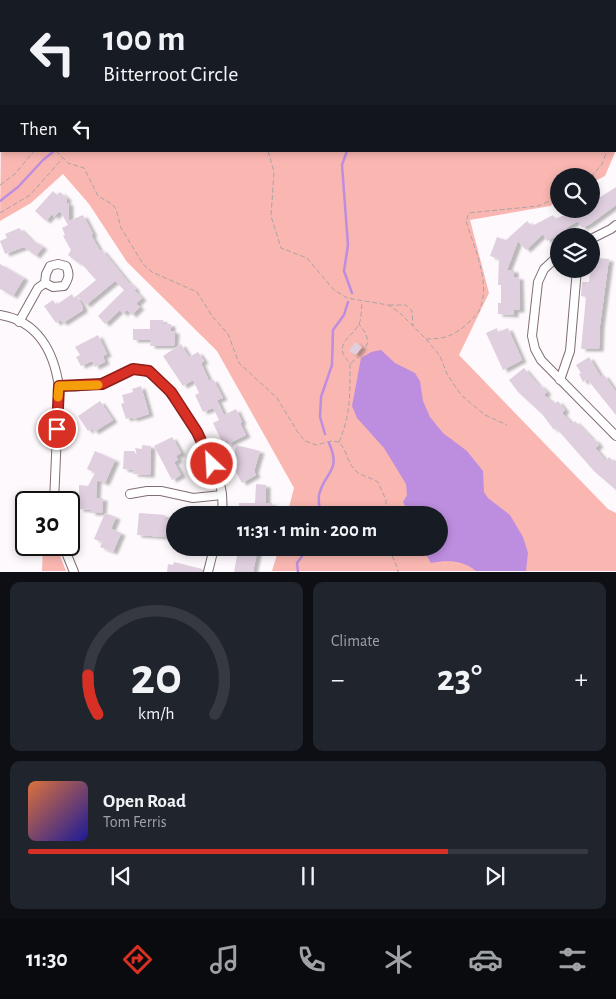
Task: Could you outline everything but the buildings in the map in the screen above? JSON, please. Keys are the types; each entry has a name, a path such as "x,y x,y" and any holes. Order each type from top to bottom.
{"street":[{"path":"600,234 614,227 616,237"},
{"path":"550,263 544,269 538,282 532,336 535,349 541,360 616,436"},
{"path":"560,380 570,351 576,278"},
{"path":"19,322 38,288 45,283"},
{"path":"0,315 19,322 41,338 50,352 56,369 59,386 54,491"},
{"path":"59,386 102,384 133,369 149,371 171,392 197,432 219,480 222,506"},
{"path":"130,494 161,491 194,498 222,495"},
{"path":"67,556 74,572"},
{"path":"208,572 212,556"}],"path":[{"path":"0,185 15,174 33,152"},
{"path":"57,152 68,163 84,168 98,196 112,204 116,209 121,228 143,264 152,272 197,292 212,316 228,334 239,364 277,398 305,441 316,445 331,441 339,442 357,472 378,482 386,500 386,506"},
{"path":"268,152 274,172 271,216 281,248 307,258 334,290 347,298 406,305 412,311 413,327"},
{"path":"599,168 607,152"},
{"path":"0,213 30,195 62,159"},
{"path":"426,338 442,338 459,332 478,313 483,299 485,283 466,221 468,213 538,206 550,200"},
{"path":"339,442 347,424 350,402 350,363 344,357 342,350 348,335 359,324 362,301"},
{"path":"388,304 426,338 440,356 447,374 461,395 485,415 507,424"},
{"path":"350,363 363,352 368,342 366,334 359,324"},
{"path":"392,556 398,572"}],"shaded area":[{"path":"1,152 615,152 605,176 600,178 600,168 550,168 550,206 470,220 489,293 459,355 608,509 616,513 616,571 272,571 277,556 448,556 448,506 289,506 294,488 217,351 127,262 89,204 63,174 31,203 0,221"},
{"path":"381,350 395,363 415,373 420,381 423,401 430,417 443,433 467,451 483,471 484,492 488,498 510,515 523,537 528,553 526,571 476,571 461,563 443,561 431,563 427,556 448,556 448,506 405,506 403,502 407,495 406,484 384,448 357,418 352,406 361,358 371,352"},
{"path":"43,556 60,556 66,571 42,571"}],"waterway":[{"path":"0,201 18,187 53,152"},
{"path":"347,152 342,165 348,245 344,271 352,293"},
{"path":"325,434 320,417 321,397 332,365 333,330 344,315 348,302"},
{"path":"319,506 321,487 331,471 334,460 329,443"},
{"path":"298,572 297,563 302,556"}],"slow traffic":[{"path":"58,397 59,386 98,385"}],"route":[{"path":"57,429 59,386 102,384 138,368 149,371 171,392 197,432 212,464"}]}
